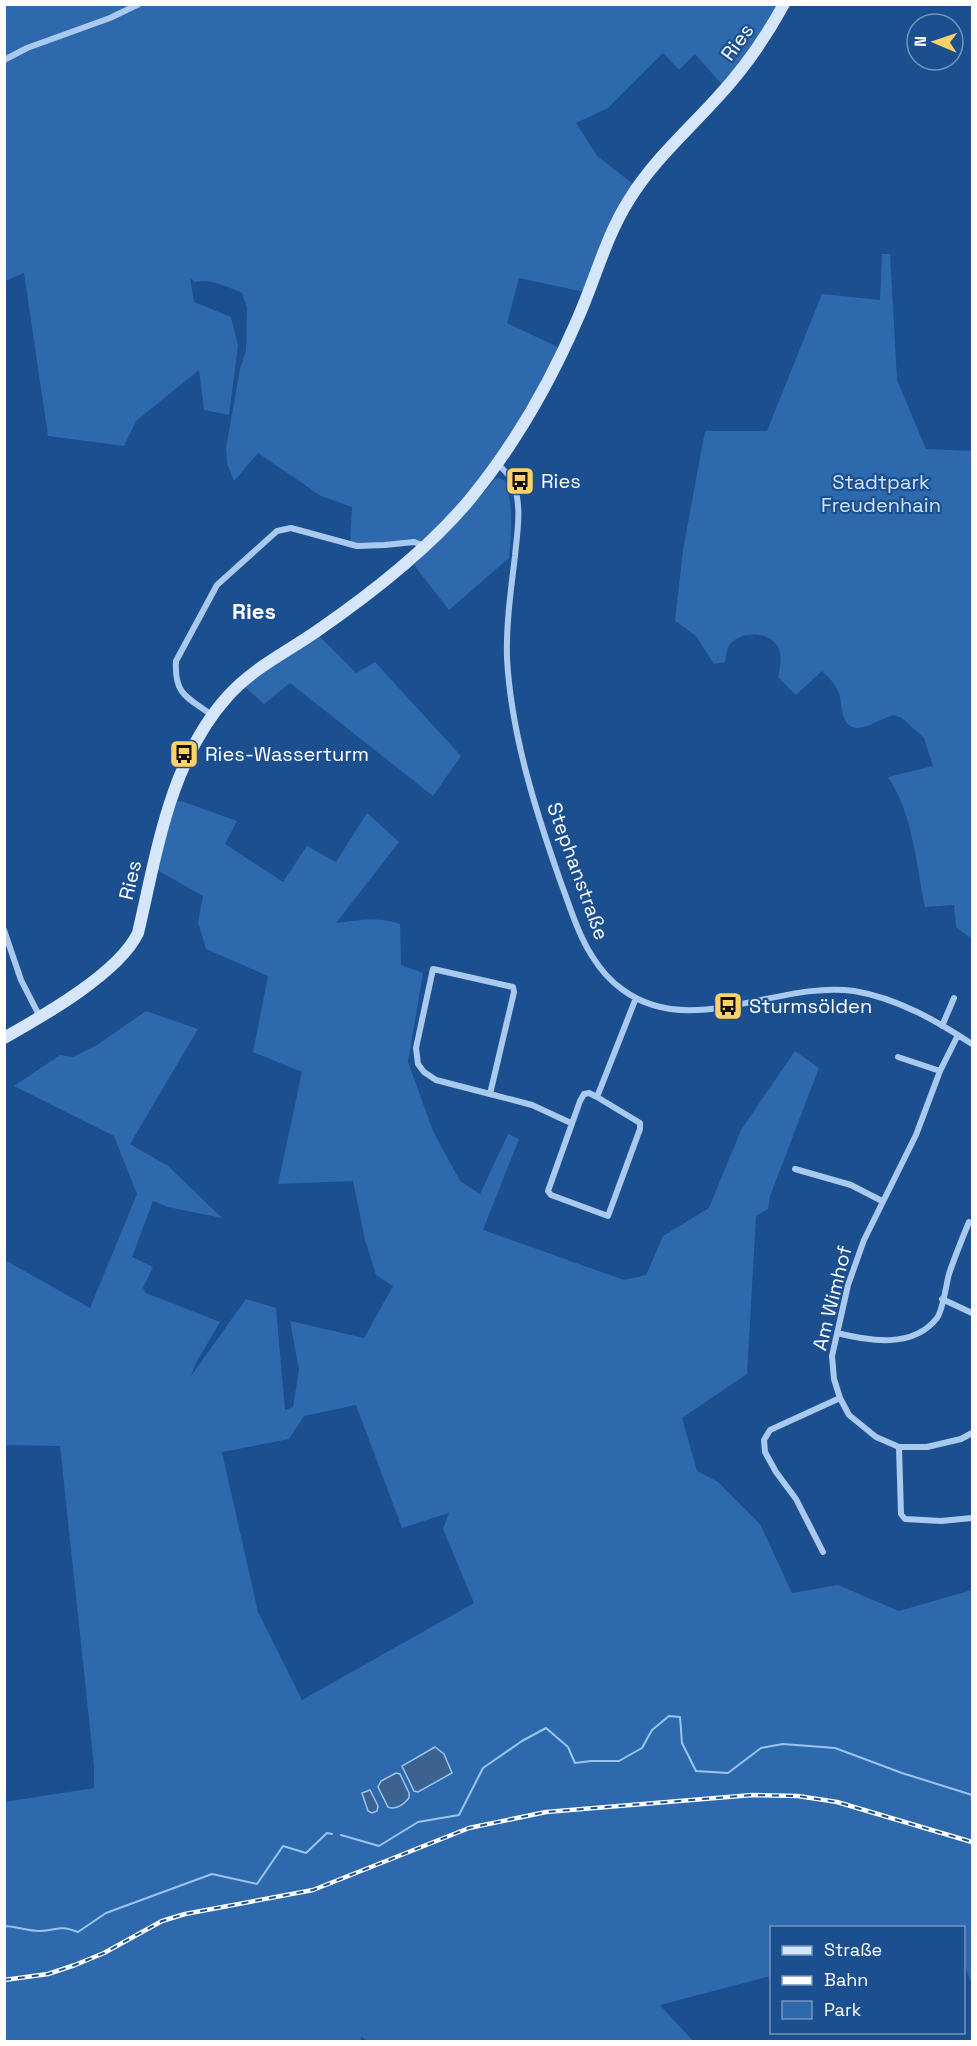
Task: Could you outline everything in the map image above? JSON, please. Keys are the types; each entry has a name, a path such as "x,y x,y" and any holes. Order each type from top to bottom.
{"street":[{"path":"4,60 27,48 110,18 139,4"},
{"name":"Ries","path":"4,1038 40,1018 113,966 125,955 133,943 138,933 165,819 186,762 212,715 234,689 249,676 317,632 425,546 451,521 498,464 539,400 578,318 626,204 651,169 735,78 759,47 784,4"},
{"name":"Stephanstraße","path":"498,464 510,477 515,488 517,502 518,523 507,655 518,730 533,795 565,893 590,954 605,975 622,990 636,998 669,1010 761,1001 807,992 854,991 890,1000 972,1044"},
{"path":"212,715 178,688 176,660 217,585 277,531 291,528 357,546 414,542 425,546"},
{"path":"4,930 21,980 40,1018"},
{"path":"490,1094 514,992 513,987 433,969 417,1048 418,1064 424,1072 436,1080 532,1105 571,1123"},
{"path":"597,1097 636,998"},
{"path":"942,1026 954,998"},
{"name":"Am Wimhof","path":"958,1035 940,1071 916,1134 864,1240 852,1274 832,1356 834,1379 840,1398 849,1414 876,1437 899,1447 927,1447 962,1439 972,1433"},
{"path":"898,1058 940,1071"},
{"path":"589,1093 597,1097 640,1123 640,1129 609,1216 551,1195 548,1191 571,1123 584,1094 589,1093"},
{"path":"795,1169 851,1185 882,1201"},
{"path":"837,1333 884,1341 906,1338 922,1331 938,1317 949,1274 969,1222"},
{"path":"942,1299 972,1313"},
{"path":"823,1552 796,1499 765,1452 764,1440 770,1430 840,1398"},
{"path":"899,1447 901,1514 905,1519 941,1521 972,1518"}],"green space":[{"path":"5,5 784,5 726,89 695,54 679,70 663,53 608,108 576,123 597,156 637,187 589,293 519,278 507,323 564,350 469,501 419,543 350,545 352,507 321,496 258,453 234,481 227,463 226,448 240,369 246,350 247,308 242,293 225,286 207,281 194,282 190,277 194,302 231,317 238,346 229,415 204,410 199,370 136,421 124,446 48,436 24,273 5,281"},
{"name":"Stadtpark Freudenhain","path":"882,254 890,254 897,380 926,449 972,451 972,939 956,927 954,905 925,907 908,823 888,777 933,766 924,738 902,718 894,715 862,727 852,727 844,719 836,686 822,671 796,695 778,677 779,649 775,643 764,636 749,635 735,639 727,650 725,662 714,664 696,636 675,621 683,550 705,431 767,431 822,294 880,300"},
{"path":"495,479 506,481 510,501 509,558 449,610 414,565 454,526"},
{"path":"318,635 356,673 375,662 461,756 433,796 290,683 264,704 245,687 247,683"},
{"path":"181,801 237,821 225,844 283,882 307,846 336,862 367,813 399,842 336,923 375,920 400,924 401,965 423,973 408,1062 433,1131 460,1181 480,1194 508,1134 519,1139 483,1230 624,1280 646,1275 663,1236 709,1208 741,1130 795,1051 819,1068 770,1196 768,1209 756,1216 747,1374 682,1418 697,1471 718,1482 760,1524 792,1593 838,1585 899,1611 972,1590 972,1985 965,1966 965,1926 770,1926 770,1976 660,2005 693,2041 368,2042 361,2036 360,2042 5,2041 4,1802 94,1788 94,1766 60,1446 5,1445 5,1260 90,1308 137,1194 114,1136 14,1086 60,1055 73,1057 97,1045 146,1011 198,1029 130,1144 168,1166 222,1218 168,1207 153,1201 132,1257 153,1267 143,1288 146,1293 220,1322 191,1376 246,1299 276,1308 285,1410 293,1407 299,1370 290,1321 364,1338 393,1286 376,1275 365,1240 353,1181 278,1184 302,1072 253,1052 268,976 206,949 198,922 203,896 157,870 177,802","holes":["356,1405 402,1528 449,1513 443,1529 474,1603 302,1700 258,1612 222,1452 289,1439 304,1416","435,1747 444,1754 452,1773 418,1792 402,1766","396,1773 400,1774 409,1793 381,1781"]}],"shaded area":[{"path":"435,1747 444,1754 452,1773 418,1792 414,1791 402,1766"},
{"path":"396,1773 400,1774 409,1798 400,1806 391,1808 388,1807 378,1787 381,1781"},
{"path":"370,1790 378,1806 377,1811 372,1813 368,1811 362,1793"}],"waterway":[{"path":"341,1835 379,1846 418,1822 459,1815 483,1768 522,1741 546,1728 568,1747 575,1763 619,1761 642,1748 652,1730 669,1716 680,1717 682,1743 696,1771 728,1773 761,1748 783,1744 835,1748 902,1773 972,1795"},
{"path":"4,1926 39,1931 66,1928 78,1932 106,1913 212,1874 257,1884 283,1846 306,1853 327,1833 332,1834"}],"railway":[{"path":"4,1980 48,1974 75,1965 104,1953 162,1921 185,1914 313,1890 469,1828 546,1812 752,1795 798,1796 837,1802 972,1842"}],"place":[{"name":"Ries","path":"520,481"},
{"name":"Ries-Wasserturm","path":"184,754"},
{"name":"Sturmsölden","path":"728,1006"}],"district":[{"name":"Ries","path":"254,611"}]}
